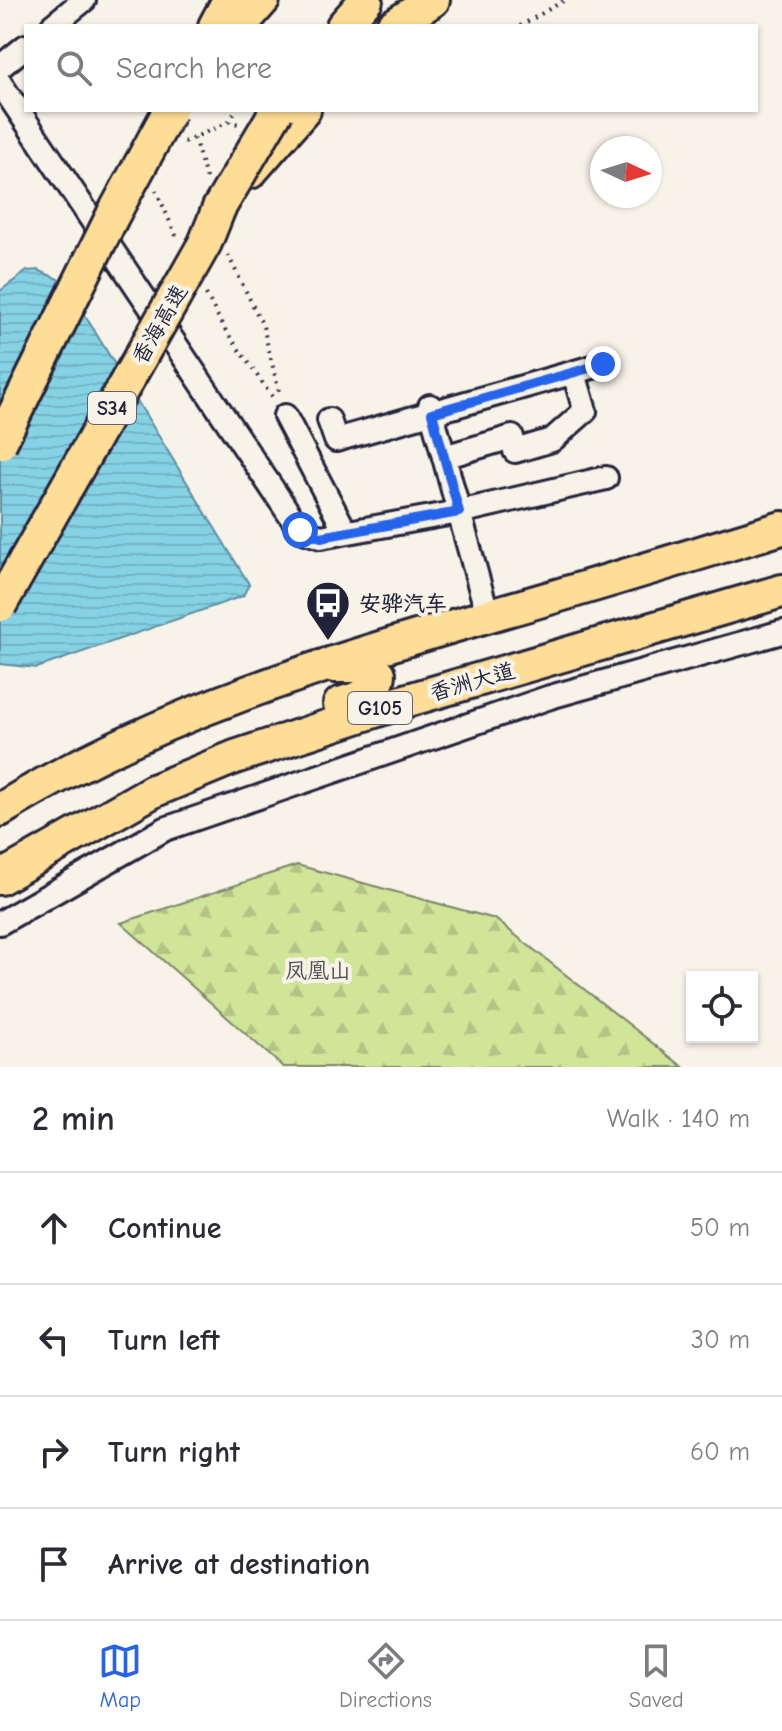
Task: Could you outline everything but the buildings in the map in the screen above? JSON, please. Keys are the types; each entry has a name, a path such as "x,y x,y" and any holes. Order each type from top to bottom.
{"highway":[{"path":"216,24 229,0"},
{"path":"242,24 263,0"},
{"path":"345,24 366,0"},
{"path":"396,24 433,0"},
{"path":"0,443 113,215 169,112"},
{"name":"S34","path":"215,201 276,112"},
{"path":"215,201 302,112"},
{"name":"香海高速","path":"0,605 205,243 215,201"},
{"path":"0,810 38,786 208,705 317,667 782,528"},
{"name":"香洲大道","path":"0,878 153,791 263,747 413,698 782,591"},
{"path":"263,747 286,722 371,693 378,683 374,667 317,667"}],"street":[{"path":"54,24 84,0"},
{"path":"0,67 24,48"},
{"path":"0,83 300,530 321,537 459,512 606,478"},
{"path":"329,420 336,440 431,409 603,364"},
{"path":"444,457 552,440 585,411 574,373"},
{"path":"431,409 488,616"},
{"path":"285,416 344,529"},
{"path":"0,923 165,829 550,697 782,632"}],"path":[{"path":"523,24 565,0"},
{"path":"229,122 235,112"},
{"path":"194,138 215,201"},
{"path":"227,251 263,326 285,416"}],"green space":[{"name":"凤凰山","path":"297,865 495,919 683,1067 283,1067 121,923"}],"water":[{"path":"38,270 58,279 89,322 249,584 243,596 37,668 0,664 0,291 27,271"}],"place":[{"name":"安骅汽车","path":"328,642"}],"route":[{"path":"300,530 321,537 459,512 432,413 603,364"}]}
